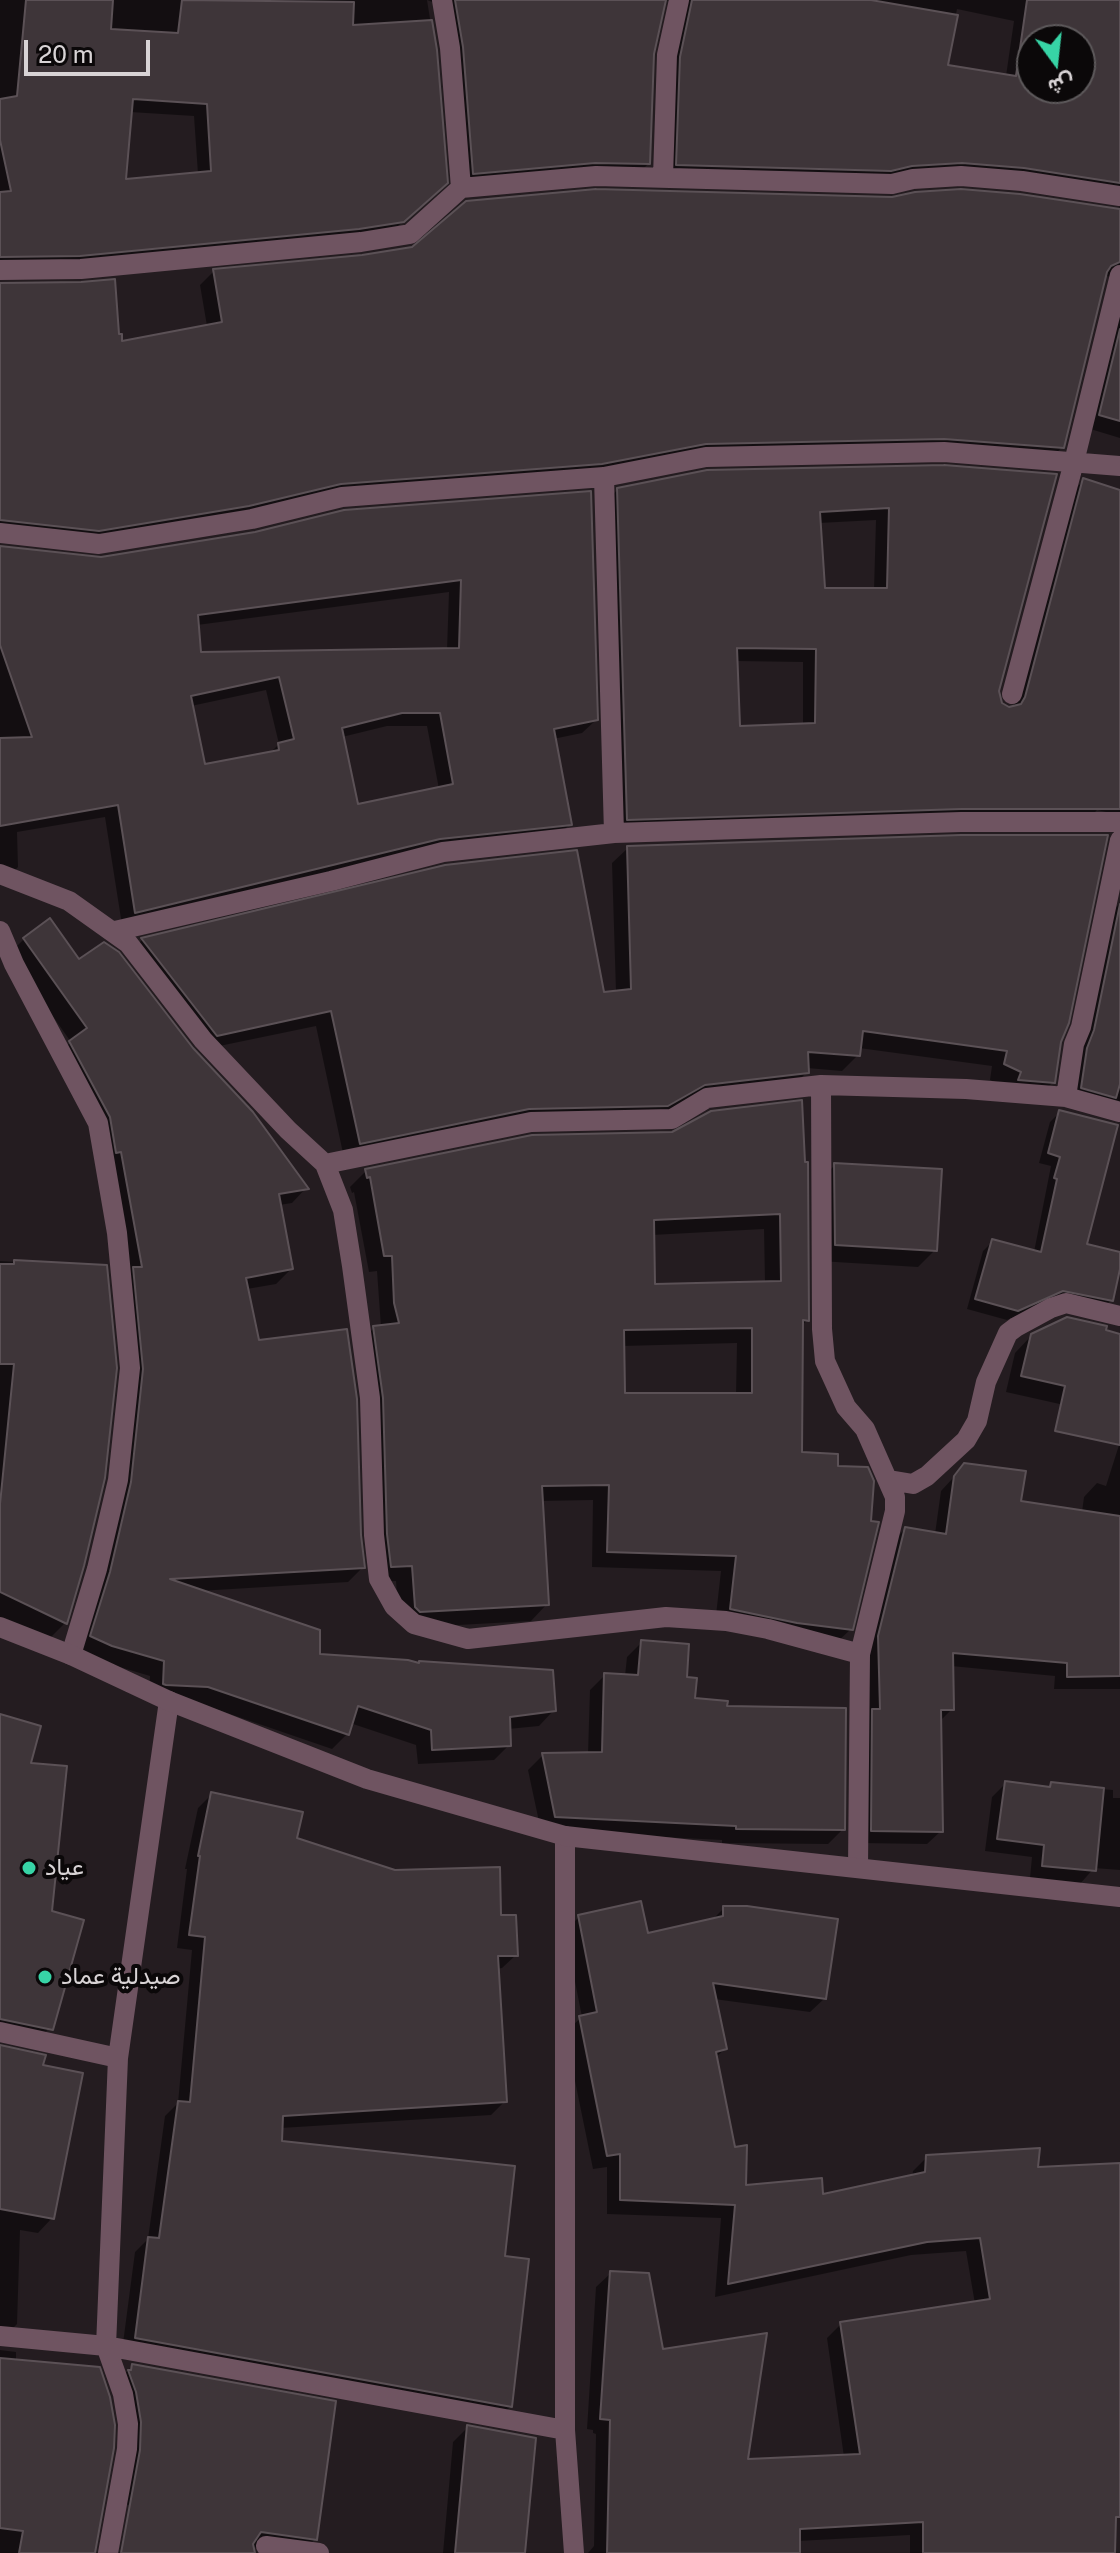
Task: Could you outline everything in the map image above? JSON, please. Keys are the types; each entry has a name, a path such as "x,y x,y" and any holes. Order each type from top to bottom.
{"street":[{"path":"442,0 450,48 461,188"},
{"path":"663,177 667,55 679,0"},
{"path":"0,270 81,269 361,242 410,234 461,188 596,176 892,184 913,179 961,176 1022,181 1120,196"},
{"path":"1012,694 1120,275"},
{"path":"0,533 99,544 252,519 342,497 604,477 706,457 944,452 1120,466"},
{"path":"604,477 614,833"},
{"path":"115,931 443,852 614,833 961,822 1120,822"},
{"path":"1066,1097 1074,1044 1098,954 1120,840"},
{"path":"0,874 69,901 115,931 128,943 203,1040 288,1130 325,1164 343,1210 350,1252 370,1398 374,1535 379,1579 394,1606 414,1624 468,1639 666,1617 726,1621 768,1629 860,1654"},
{"path":"0,931 14,964 98,1123 120,1263 130,1368 118,1480 97,1569 71,1655"},
{"path":"325,1164 531,1122 672,1119 707,1098 821,1085 966,1089 1066,1097 1120,1112"},
{"path":"821,1085 822,1329 825,1361 846,1407 865,1429 895,1497 895,1511 860,1654 858,1868"},
{"path":"889,1480 913,1484 927,1476 966,1440 977,1421 991,1370 1008,1333 1016,1327 1066,1303 1120,1316"},
{"path":"0,1627 71,1655 169,1701 367,1779 565,1836 1120,1897"},
{"path":"108,2553 127,2449 128,2424 123,2394 106,2346 118,2058 169,1701"},
{"path":"565,1836 565,2430 574,2553"},
{"path":"0,2032 118,2058"},
{"path":"0,2336 106,2346 565,2430"},
{"path":"266,2546 319,2553"}],"building":[{"path":"26,0 113,0 111,29 178,33 182,0 354,2 353,25 432,20 448,183 404,222 80,256 0,257 0,192 11,191 0,140 0,99 17,96","holes":["133,99 207,104 211,171 126,179"]},
{"path":"455,0 666,0 654,54 650,164 595,163 473,174 463,47"},
{"path":"692,0 871,0 958,15 948,65 1016,76 1016,104 1096,104 1096,24 1024,24 1027,0 1120,0 1120,183 1024,168 962,163 912,166 891,171 676,165 680,57"},
{"path":"596,189 892,197 961,189 1020,194 1120,209 1120,262 1107,272 1064,448 944,439 706,444 602,464 341,484 249,506 99,531 0,520 0,283 115,279 122,341 222,322 213,269 362,255 412,247 466,201"},
{"path":"1120,329 1120,421 1099,415"},
{"path":"944,465 1057,474 999,691 1002,703 1009,707 1021,704 1025,697 1083,478 1120,490 1120,809 961,809 627,820 617,488 707,470","holes":["889,508 887,588 825,588 820,512","737,648 816,649 815,723 740,726"]},
{"path":"591,491 598,720 554,729 572,825 440,839 135,913 118,805 0,826 0,738 32,737 0,645 0,546 101,557 255,532 344,510","holes":["461,580 459,648 201,652 198,615","279,677 294,739 278,743 279,750 205,764 191,696","402,713 440,713 453,784 358,804 342,728"]},
{"path":"961,835 1108,835 1069,1023 1061,1042 1055,1083 1018,1080 1021,1072 1004,1064 1007,1051 863,1031 860,1056 808,1052 809,1073 705,1085 668,1106 529,1109 360,1144 331,1011 217,1036 141,938 445,865 577,850 604,992 631,989 627,846"},
{"path":"1120,904 1120,1084 1116,1098 1081,1088 1087,1048 1094,1030"},
{"path":"50,918 79,959 104,942 119,952 193,1048 253,1112 309,1189 279,1194 293,1269 246,1278 259,1340 347,1329 357,1399 361,1535 365,1568 170,1579 320,1630 320,1654 553,1670 556,1711 510,1717 511,1746 432,1750 431,1730 358,1706 349,1735 208,1687 163,1684 164,1661 112,1646 90,1636 110,1572 131,1482 143,1369 133,1267 142,1267 121,1152 116,1153 110,1117 69,1041 87,1028 23,938"},
{"path":"802,1100 805,1162 808,1162 809,1321 803,1320 802,1452 838,1454 838,1466 868,1467 874,1481 871,1521 879,1522 853,1630 797,1623 730,1609 736,1556 607,1552 609,1485 542,1486 549,1605 420,1612 415,1607 412,1566 391,1567 387,1534 383,1398 373,1326 399,1323 394,1303 392,1256 384,1256 370,1177 367,1178 365,1169 532,1135 672,1132 711,1111","holes":["780,1214 781,1281 655,1284 654,1220","752,1328 752,1393 625,1393 624,1330"]},
{"path":"1059,1110 1118,1125 1087,1244 1120,1252 1120,1269 1113,1301 1063,1291 1018,1311 975,1299 992,1239 1041,1252 1060,1157 1048,1153"},
{"path":"834,1163 942,1169 937,1251 835,1245"},
{"path":"14,1260 107,1265 117,1368 105,1478 67,1624 0,1592 0,1504 14,1364 0,1364 0,1264 14,1264"},
{"path":"1067,1317 1107,1326 1106,1330 1120,1334 1120,1445 1055,1431 1065,1386 1021,1376 1031,1334"},
{"path":"964,1463 1026,1471 1021,1501 1120,1516 1120,1676 1067,1677 1067,1663 953,1653 954,1710 941,1710 943,1832 871,1831 872,1709 880,1709 878,1636 905,1527 946,1534 954,1476"},
{"path":"641,1640 689,1644 687,1677 697,1678 695,1698 728,1701 727,1706 846,1708 845,1830 736,1829 736,1826 555,1817 542,1753 602,1752 604,1673 638,1675"},
{"path":"0,1714 41,1726 31,1763 67,1766 52,1911 84,1920 53,2030 0,2019"},
{"path":"1005,1781 1050,1787 1051,1782 1104,1788 1096,1871 1042,1866 1044,1845 997,1839"},
{"path":"211,1792 303,1812 297,1838 395,1870 500,1867 501,1915 516,1915 518,1956 498,1956 507,2102 283,2116 282,2141 515,2166 505,2256 529,2259 512,2407 135,2338 148,2237 159,2238 178,2101 190,2102 205,1937 189,1935 198,1856"},
{"path":"641,1901 648,1933 723,1916 723,1906 747,1906 838,1919 826,1999 713,1983 727,2049 716,2052 735,2147 747,2145 746,2185 822,2178 823,2194 925,2172 926,2155 1040,2148 1038,2167 1120,2163 1120,2517 1116,2517 1115,2553 923,2553 923,2522 800,2529 800,2553 607,2553 610,2420 600,2419 610,2271 649,2273 663,2349 767,2333 748,2459 860,2454 840,2322 990,2299 980,2238 927,2242 728,2284 735,2205 620,2200 620,2154 607,2156 579,2016 597,2012 578,1915"},
{"path":"0,2045 46,2055 43,2065 83,2073 54,2219 0,2209"},
{"path":"0,2358 100,2367 115,2425 114,2448 95,2553 19,2553 23,2531 0,2528"},
{"path":"132,2364 336,2401 317,2540 261,2532 253,2544 255,2553 121,2553 140,2450 141,2422 136,2392 128,2370 131,2370"},
{"path":"467,2425 536,2438 525,2553 455,2553"}],"place":[{"name":"عياد","path":"29,1868"},
{"name":"صيدلية عماد","path":"45,1977"}]}
